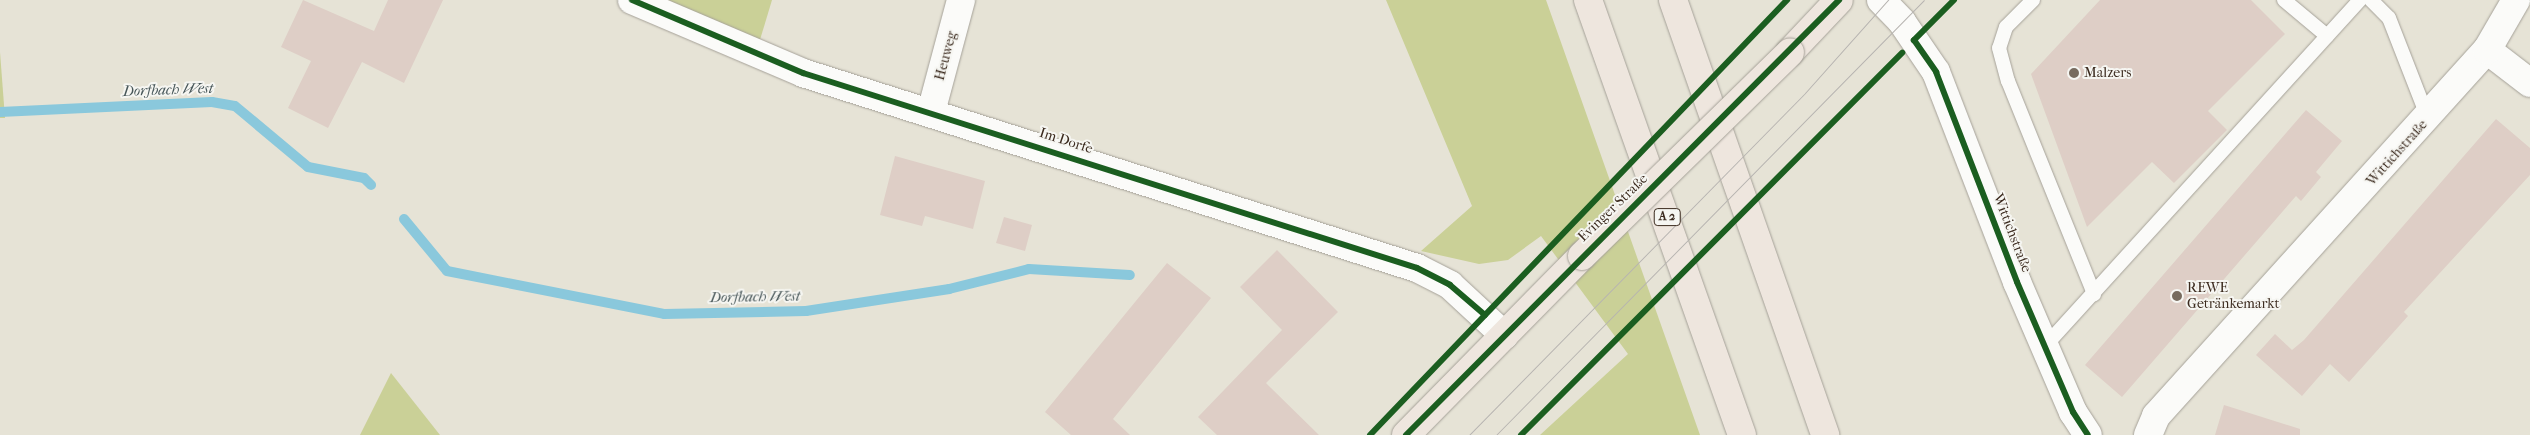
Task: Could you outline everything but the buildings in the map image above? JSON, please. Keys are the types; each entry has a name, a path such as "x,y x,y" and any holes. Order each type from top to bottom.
{"main road":[{"name":"A 2","path":"1588,0 1742,435"},
{"path":"1673,0 1825,435"},
{"name":"Evinger Straße","path":"1406,435 1582,256 1790,52 1839,0"}],"street":[{"name":"Im Dorfe","path":"632,0 803,73 931,112 1417,268 1456,290 1504,335"},
{"name":"Heuweg","path":"931,112 961,0"},
{"name":"Wittichstraße","path":"1881,0 1902,22 1936,72 2044,346 2088,435"},
{"name":"Wittichstraße","path":"2148,435 2156,416 2428,118 2487,50 2516,0"},
{"path":"2487,50 2530,83"}],"lane":[{"path":"2033,0 2006,27 1999,48 2008,81 2094,294"},
{"path":"2284,0 2327,36"},
{"path":"2044,346 2094,294 2360,0"},
{"path":"2371,0 2389,18 2428,118"}],"green space":[{"path":"632,0 772,0 756,53"},
{"path":"1386,0 1546,0 1700,435 1540,435 1628,354 1541,236 1508,260 1479,264 1421,251 1472,206"},
{"path":"0,52 5,118 0,118"},
{"path":"391,373 440,435 360,435"}],"waterway":[{"name":"Dorfbach West","path":"0,112 212,102 235,106 308,167 364,178 371,185"},
{"name":"Dorfbach West","path":"404,219 447,271 664,314 806,311 949,289 1029,269 1130,275"}],"tram line":[{"path":"1469,435 1805,93 1888,0"},
{"path":"1496,435 1924,0"}],"cycle path":[{"path":"632,0 803,73 1417,268 1450,285 1485,315"},
{"path":"1370,435 1787,0"},
{"path":"1406,435 1839,0"},
{"path":"1954,0 1914,40 1936,72 2017,282 2073,412 2088,435"},
{"path":"1521,435 1902,53"}],"place":[{"name":"Malzers","path":"2074,73"},
{"name":"REWE Getränkemarkt","path":"2177,296"}]}
